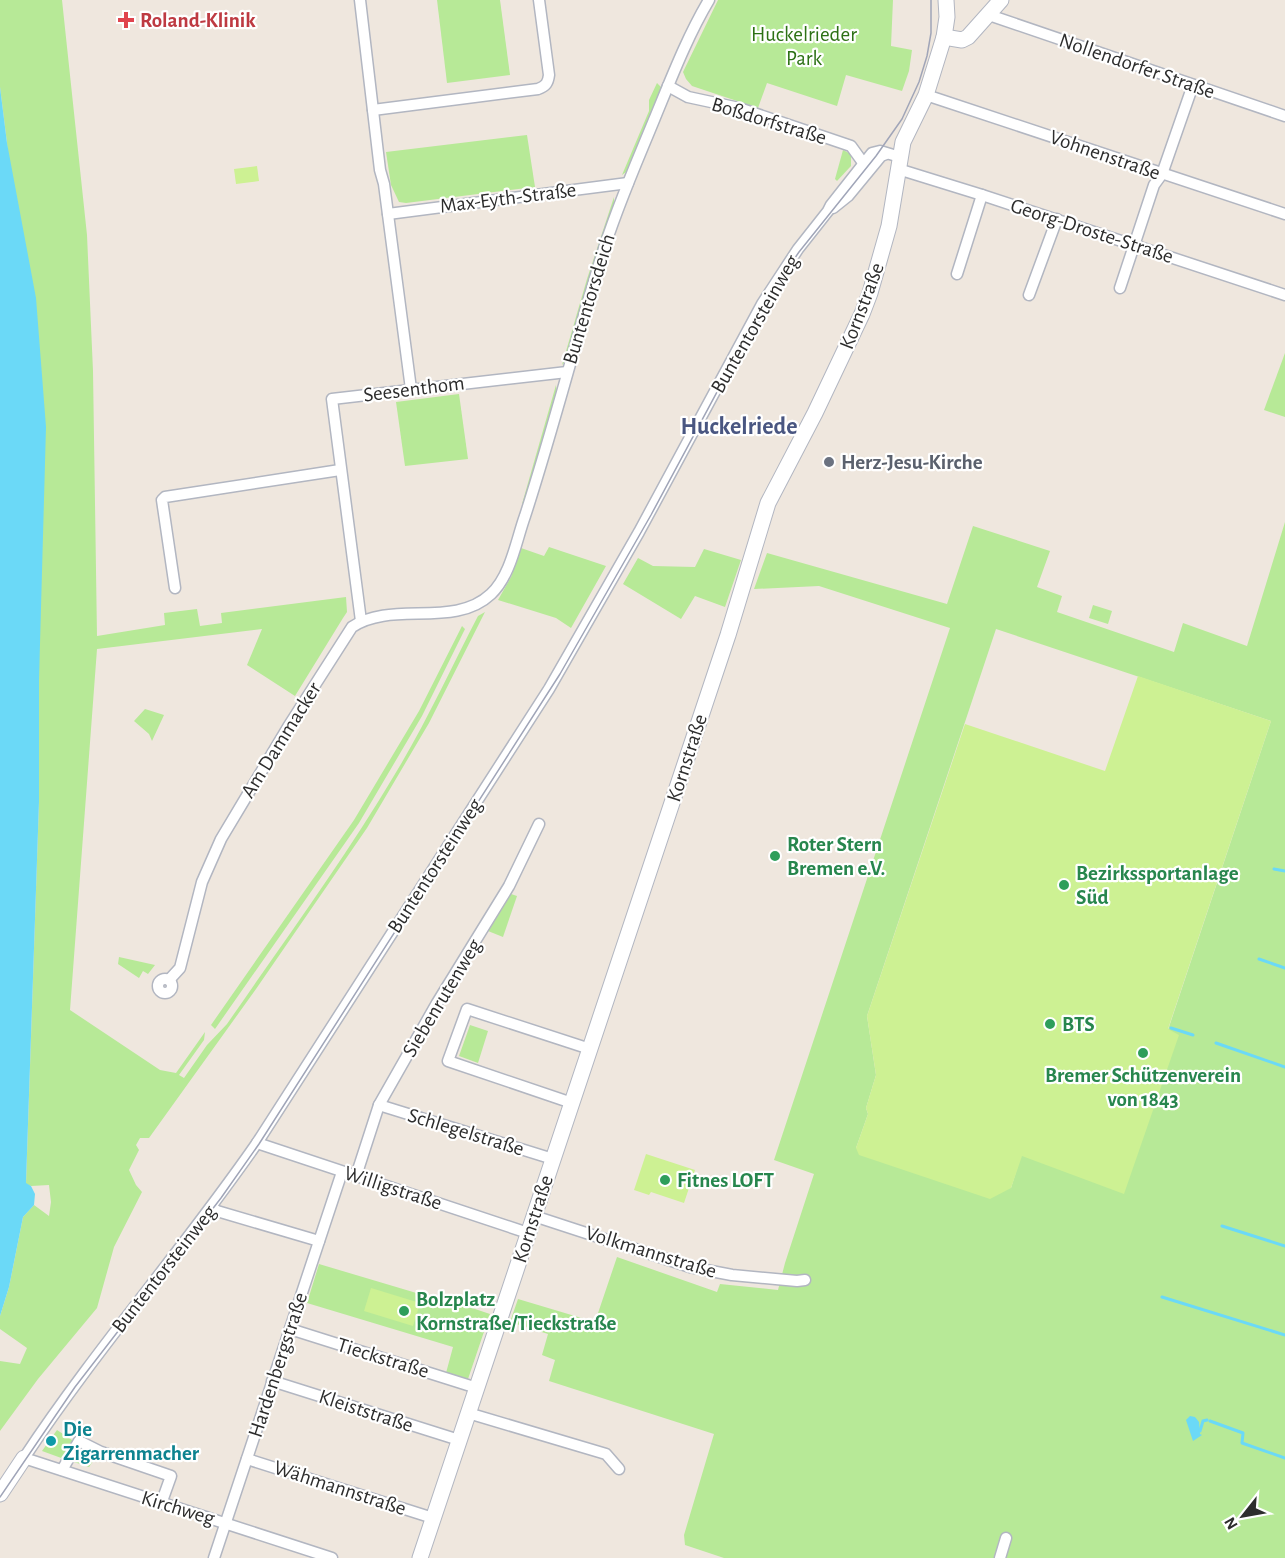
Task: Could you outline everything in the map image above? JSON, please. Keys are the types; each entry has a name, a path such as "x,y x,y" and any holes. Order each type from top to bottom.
{"street":[{"path":"360,0 380,170 384,184 411,389"},
{"path":"373,110 538,89 544,86 548,82 549,75 539,0"},
{"name":"Buntentorsdeich","path":"361,621 467,607 482,600 498,585 508,567 537,478 603,252 628,183 668,86 709,0"},
{"path":"946,0 947,17 944,37 962,40 976,30 1000,0"},
{"name":"Nollendorfer Straße","path":"989,15 1285,116"},
{"name":"Kornstraße","path":"420,1558 725,646 768,503 824,393 870,293 889,226 895,160 926,95 944,37"},
{"path":"1120,288 1154,185 1162,174 1193,85"},
{"name":"Boßdorfstraße","path":"668,86 688,97 739,108 851,146 864,164"},
{"name":"Vohnenstraße","path":"926,95 1285,214"},
{"name":"Buntentorsteinweg","path":"828,212 872,153 880,152 895,160"},
{"name":"Buntentorsteinweg","path":"0,1494 71,1389 211,1207 257,1143 549,689 639,532 762,304 792,259 828,212 848,196 881,156 895,160"},
{"name":"Georg-Droste-Straße","path":"895,160 982,195 1285,295"},
{"name":"Max-Eyth-Straße","path":"388,214 628,183"},
{"path":"957,274 982,195"},
{"path":"1029,295 1057,219"},
{"name":"Seesenthom","path":"340,470 332,399 567,372"},
{"path":"175,588 162,500 165,497 340,470 361,621"},
{"name":"Am Dammacker","path":"169,980 180,968 202,882 220,839 352,627 361,621"},
{"name":"Siebenrutenweg","path":"356,1176 379,1105 436,1004 509,886 539,824"},
{"path":"572,1103 448,1061 467,1009 590,1049"},
{"name":"Schlegelstraße","path":"379,1105 553,1159"},
{"name":"Willigstraße","path":"257,1143 528,1233"},
{"name":"Hardenbergstraße","path":"214,1558 342,1172"},
{"path":"211,1207 217,1211 319,1241"},
{"name":"Volkmannstraße","path":"534,1216 690,1267 732,1275 805,1280"},
{"name":"Tieckstraße","path":"290,1329 477,1388"},
{"name":"Kleiststraße","path":"272,1381 459,1440"},
{"path":"468,1413 606,1454 619,1469"},
{"path":"62,1470 79,1441 101,1452 171,1476 161,1504"},
{"name":"Kirchweg","path":"24,1458 332,1558"},
{"name":"Wähmannstraße","path":"247,1459 433,1518"},
{"path":"1000,1558 1006,1538"}],"green space":[{"path":"0,0 62,0 87,235 93,371 97,636 165,625 164,613 197,609 200,626 222,623 221,613 346,597 347,612 295,696 247,665 262,629 97,649 70,1010 160,1070 176,1073 205,1032 204,1040 179,1075 184,1078 207,1045 227,1024 355,838 417,735 478,616 485,612 429,723 367,828 256,989 149,1138 140,1138 136,1145 139,1150 129,1170 142,1192 114,1247 97,1308 38,1379 0,1431 0,1361 20,1364 27,1348 0,1329 0,1316 9,1287 23,1217 34,1205 49,1216 51,1202 49,1185 26,1184 39,802 39,680 7,143 0,87"},
{"path":"437,0 500,0 510,75 447,83"},
{"name":"Huckelrieder Park","path":"718,0 893,0 891,46 912,50 909,71 902,91 846,75 837,106 767,83 758,108 692,86 683,72"},
{"path":"657,83 662,88 626,172 622,175 649,111 649,100"},
{"path":"527,135 535,187 406,203 399,202 391,185 386,152"},
{"path":"843,150 851,154 851,166 837,181 835,179"},
{"path":"257,166 259,181 236,184 234,169"},
{"path":"614,197 614,206 567,360 562,365 587,279"},
{"path":"1285,353 1285,417 1264,410"},
{"path":"556,385 557,396 526,501 522,504"},
{"path":"459,394 468,459 405,466 396,402"},
{"path":"1285,522 1285,1558 724,1558 685,1545 684,1535 714,1434 549,1381 555,1360 542,1355 548,1334 510,1322 518,1299 595,1322 617,1257 717,1292 720,1284 778,1290 814,1174 774,1160 950,628 819,586 754,589 767,553 947,604 973,526 1050,551 1037,587 1062,596 1057,612 1174,652 1183,623 1247,646","holes":["996,629 1271,721 1168,1030 1021,1156 1011,1188 856,1148 868,1114 866,1108 876,1075 867,1016"]},
{"path":"549,547 606,566 571,628 556,618 498,600 511,577 521,548 544,556"},
{"path":"704,549 741,560 725,607 695,596 681,619 623,584 638,558 653,566 695,567"},
{"path":"1093,605 1112,611 1108,624 1089,618"},
{"path":"462,626 465,629 422,716 359,823 215,1029 211,1025 354,820 419,711"},
{"name":"Bezirkssportanlage Süd","path":"1138,676 1271,721 1168,1029 1179,1035 1124,1194 1022,1156 1011,1188 990,1199 859,1155 856,1148 868,1114 866,1108 876,1075 867,1016 965,724 1105,771"},
{"path":"145,709 164,715 152,741 149,734 134,721"},
{"path":"511,894 517,896 503,937 488,931"},
{"path":"119,957 155,965 148,974 143,971 139,978 118,964"},
{"path":"470,1025 488,1031 478,1063 459,1056"},
{"name":"Fitnes LOFT","path":"646,1154 695,1170 684,1203 651,1192 649,1195 634,1190"},
{"path":"319,1264 490,1314 468,1379 446,1373 453,1347 307,1303"},
{"path":"371,1288 420,1303 413,1326 364,1311"},
{"path":"57,1430 75,1442 64,1459 42,1451"},
{"path":"80,1446 97,1455 89,1467 71,1461"}],"water":[{"path":"0,87 7,143 36,298 46,427 39,680 39,802 26,1183 31,1186 35,1194 34,1205 23,1217 9,1287 0,1316"},
{"path":"1190,1416 1195,1417 1199,1422 1202,1435 1193,1441 1186,1420"}],"waterway":[{"path":"1274,869 1285,871"},
{"path":"1259,959 1285,968"},
{"path":"1171,1028 1193,1035"},
{"path":"1216,1043 1285,1067"},
{"path":"1222,1226 1285,1246"},
{"path":"1162,1297 1285,1335"},
{"path":"1200,1431 1203,1421 1207,1420"},
{"path":"1210,1421 1243,1433 1242,1443 1285,1458"}],"tram line":[{"path":"0,1497 75,1387 221,1198 259,1144 560,674 651,515 768,297 799,252 876,156 902,119 919,82 927,56 931,33 931,0"}],"place":[{"name":"Roland-Klinik","path":"126,20"},
{"name":"Herz-Jesu-Kirche","path":"829,462"},
{"name":"Roter Stern Bremen e.V.","path":"775,856"},
{"name":"Bezirkssportanlage Süd","path":"1064,885"},
{"name":"BTS","path":"1050,1024"},
{"name":"Bremer Schützenverein von 1843","path":"1143,1053"},
{"name":"Fitnes LOFT","path":"665,1180"},
{"name":"Bolzplatz Kornstraße/Tieckstraße","path":"404,1311"},
{"name":"Die Zigarrenmacher","path":"51,1441"}],"district":[{"name":"Huckelriede","path":"739,427"}]}
